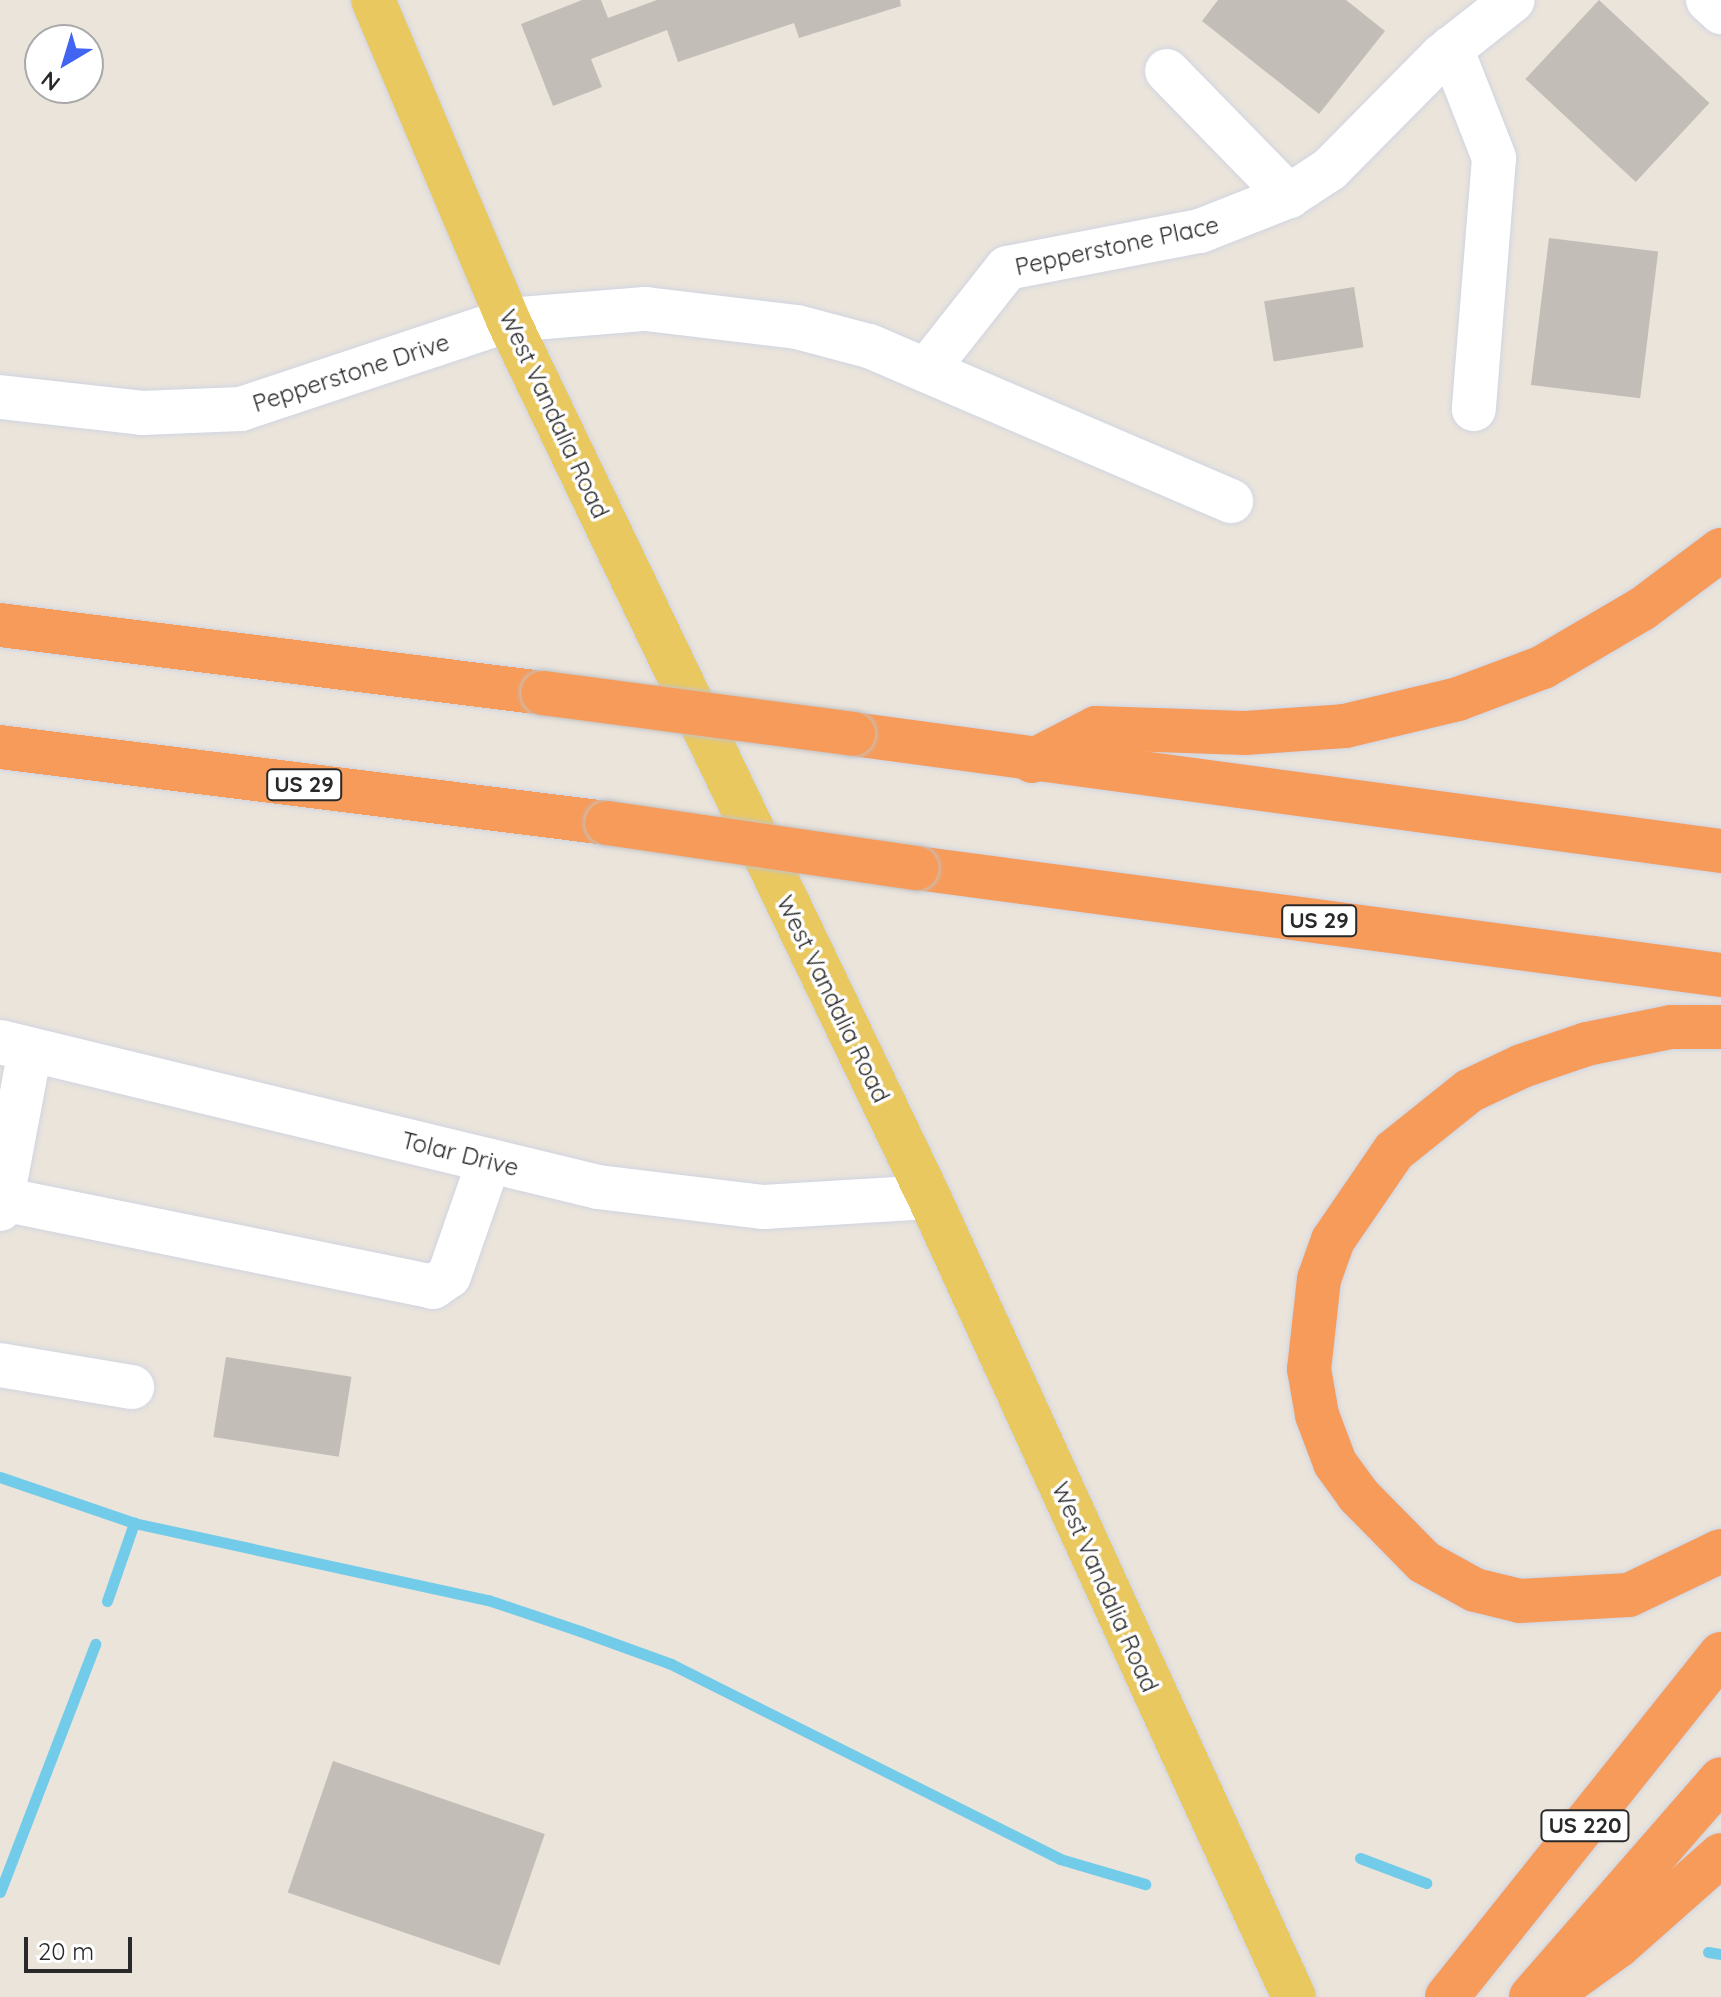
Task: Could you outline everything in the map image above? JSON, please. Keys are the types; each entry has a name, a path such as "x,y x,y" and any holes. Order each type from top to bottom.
{"highway":[{"path":"1032,761 1096,728 1245,733 1345,726 1458,699 1543,667 1642,609 1721,550"},
{"path":"0,625 543,693 1721,851"},
{"name":"US 29","path":"0,747 607,823 917,868 1721,975"},
{"path":"1721,1027 1671,1027 1587,1044 1522,1066 1469,1091 1394,1151 1333,1240 1319,1279 1309,1369 1335,1463 1358,1495 1424,1562 1475,1590 1520,1601 1629,1595 1721,1551"},
{"name":"US 220","path":"1447,1997 1721,1654"},
{"name":"US 220","path":"1531,1997 1721,1779"},
{"path":"1546,1997 1618,1946 1721,1855"}],"main road":[{"name":"West Vandalia Road","path":"373,0 508,320 929,1197 1294,1997"}],"street":[{"path":"1708,0 1721,12"},
{"path":"1474,409 1494,158 1475,18"},
{"name":"Pepperstone Place","path":"928,368 1007,268 1200,231 1289,196 1374,130 1475,18"},
{"path":"1167,71 1289,196"},
{"name":"Pepperstone Drive","path":"0,397 142,413 241,409 508,320 646,309 797,327 928,368 1231,501"},
{"path":"15,1046 1,1204 433,1287 449,1276 489,1161"},
{"name":"Tolar Drive","path":"15,1046 598,1187 764,1207 929,1197"},
{"path":"0,1365 132,1387"}],"building":[{"path":"582,0 601,0 608,18 657,0 900,0 901,6 799,38 794,23 678,62 667,30 591,59 602,87 553,106 521,24"},
{"path":"1218,0 1346,0 1385,31 1319,114 1202,21"},
{"path":"1599,0 1709,103 1636,182 1525,79"},
{"path":"1549,238 1658,251 1640,398 1531,385"},
{"path":"1354,287 1364,347 1274,361 1264,301"},
{"path":"226,1357 351,1377 339,1457 213,1437"},
{"path":"333,1761 545,1834 500,1965 288,1892"}],"waterway":[{"path":"0,1477 134,1523 488,1600 580,1631 671,1664 1060,1859 1145,1884"},
{"path":"107,1601 134,1523"},
{"path":"0,1892 95,1644"},
{"path":"1360,1858 1426,1883"},
{"path":"1708,1952 1721,1954"}]}
